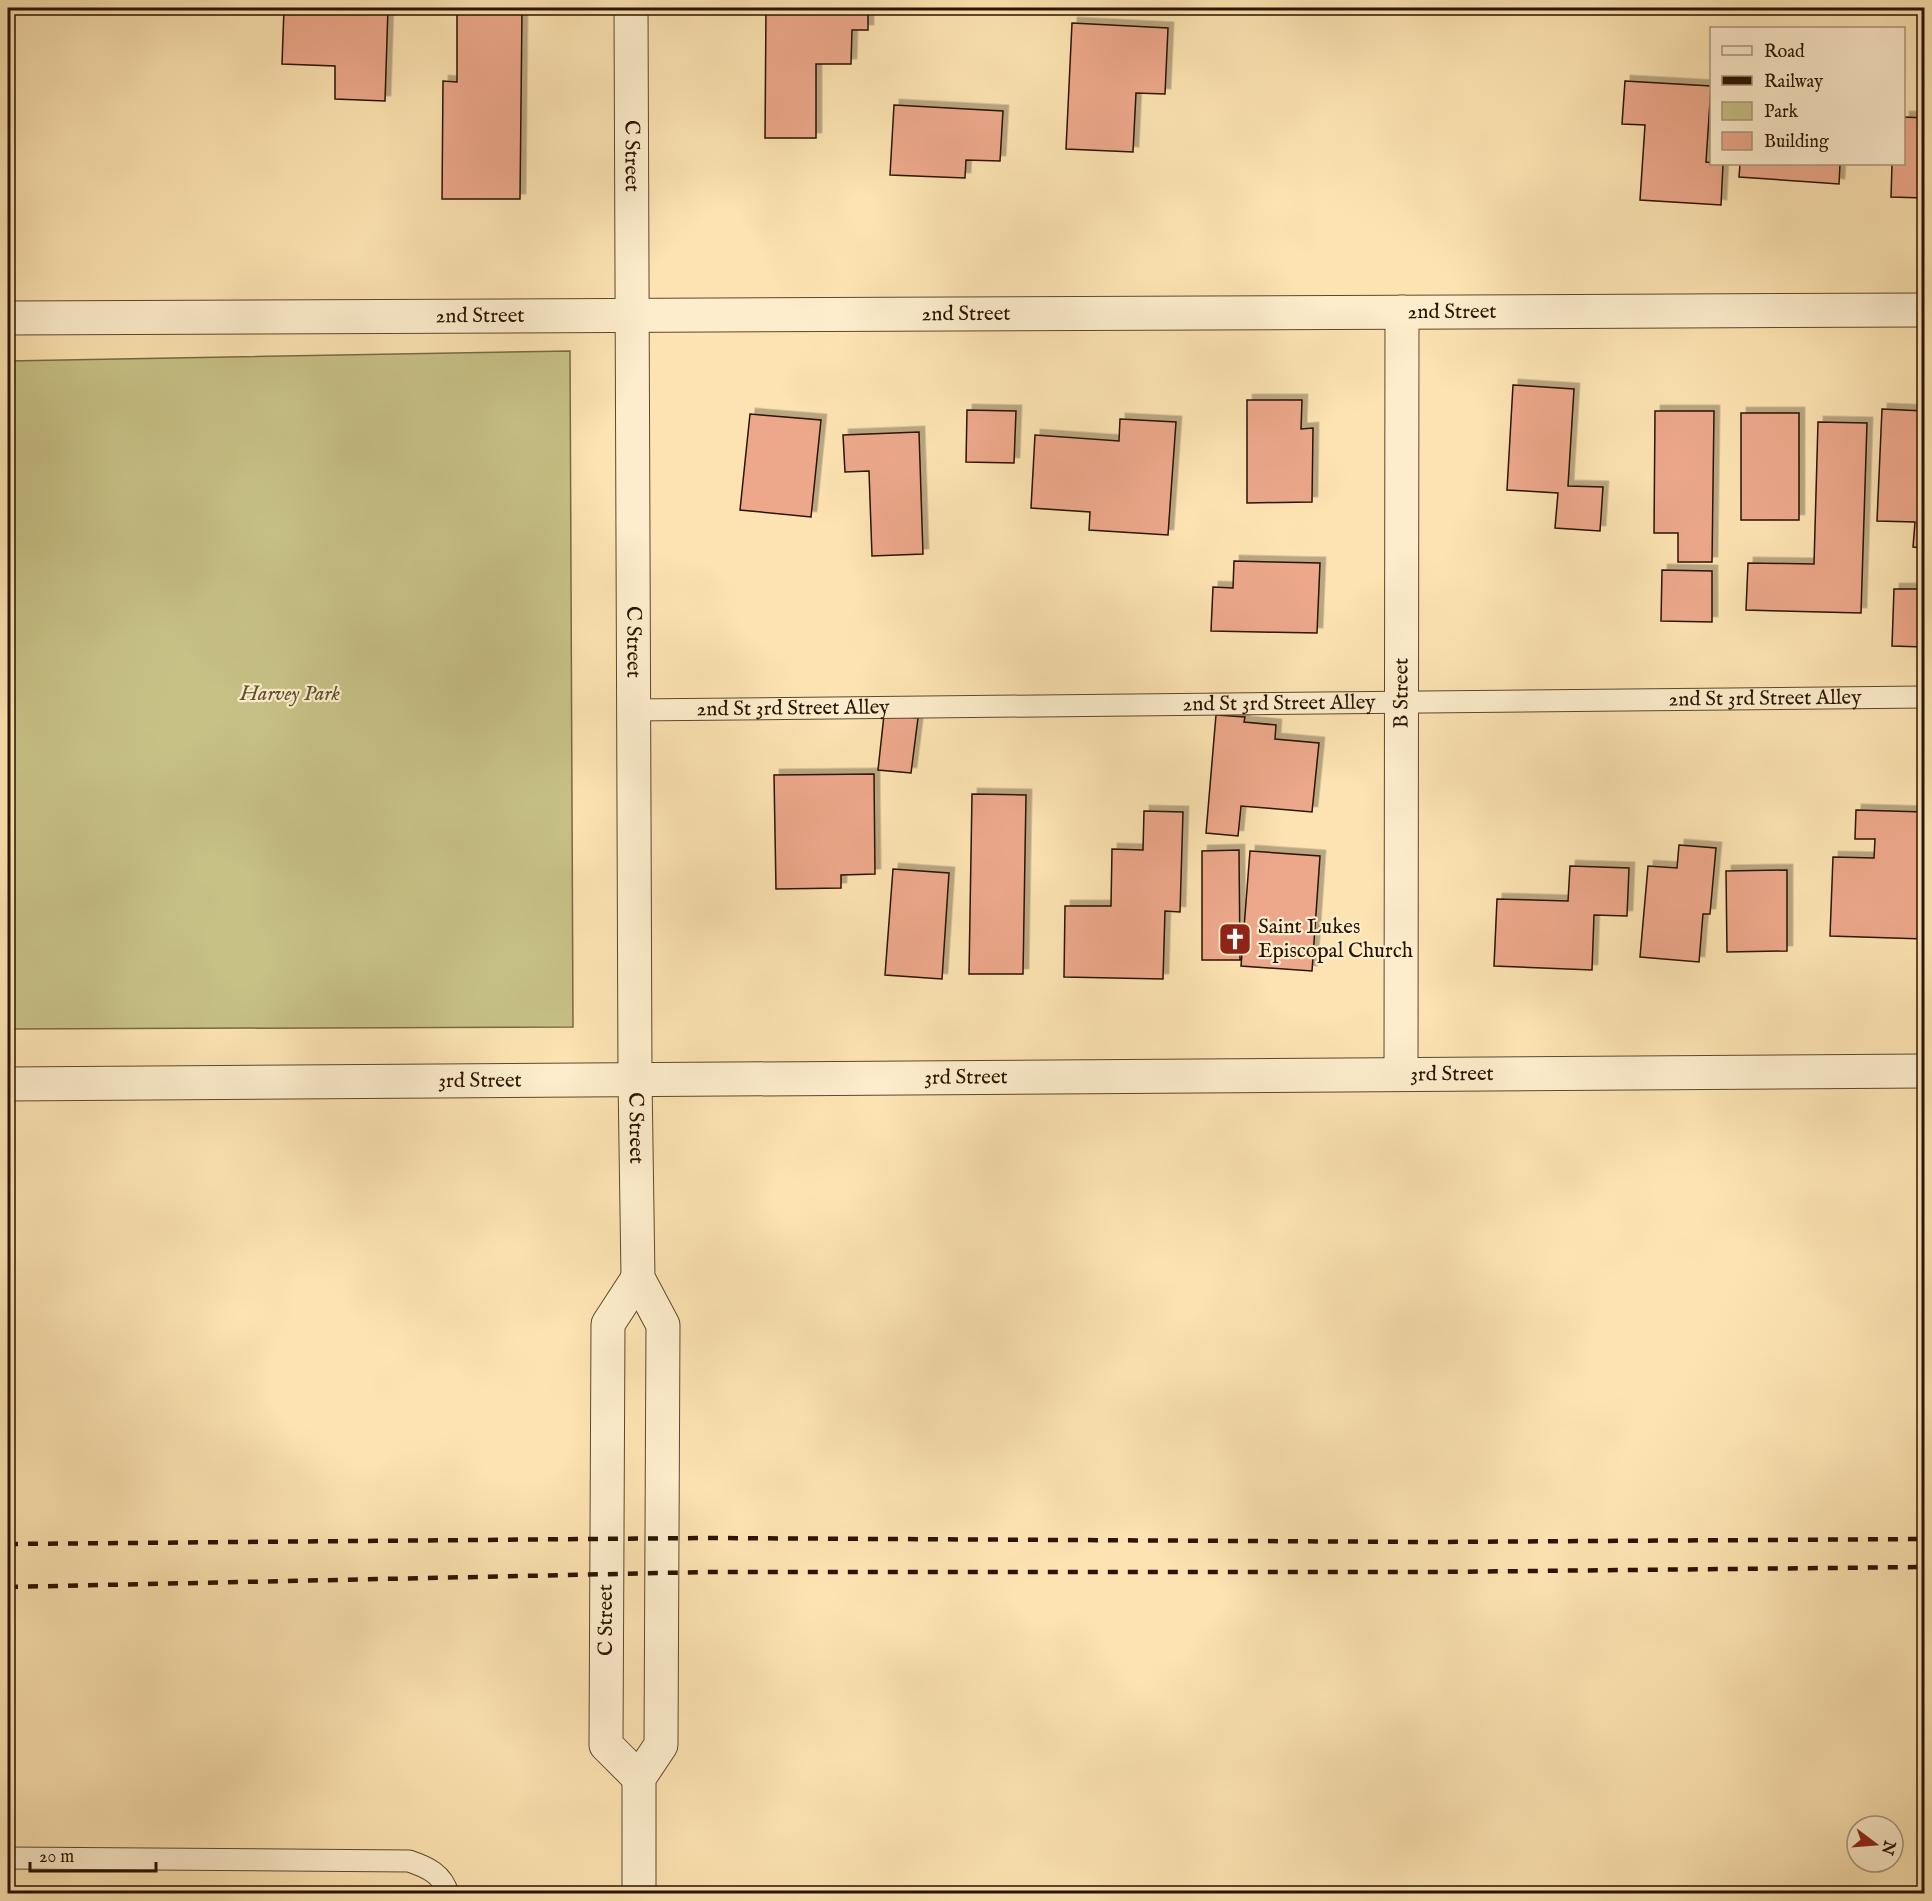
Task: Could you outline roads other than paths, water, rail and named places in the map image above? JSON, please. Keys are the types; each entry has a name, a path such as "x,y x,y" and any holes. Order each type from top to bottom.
{"street":[{"name":"C Street","path":"631,8 635,1079 638,1278 663,1325 661,1745 639,1778 606,1744 608,1324 638,1278"},
{"name":"2nd Street","path":"8,318 1924,310"},
{"name":"B Street","path":"1401,1074 1402,312"},
{"name":"3rd Street","path":"8,1084 1924,1071"},
{"path":"639,1778 639,1893"}],"lane":[{"name":"2nd St 3rd Street Alley","path":"633,710 1924,697"},
{"path":"8,1858 409,1861 426,1866 445,1882 448,1893"}],"railway":[{"path":"8,1544 707,1538 1430,1542 1924,1539"},
{"path":"8,1587 708,1572 1432,1572 1924,1567"}],"place":[{"name":"Saint Lukes Episcopal Church","path":"1235,939"}],"park label":[{"name":"Harvey Park","path":"290,694"}]}
